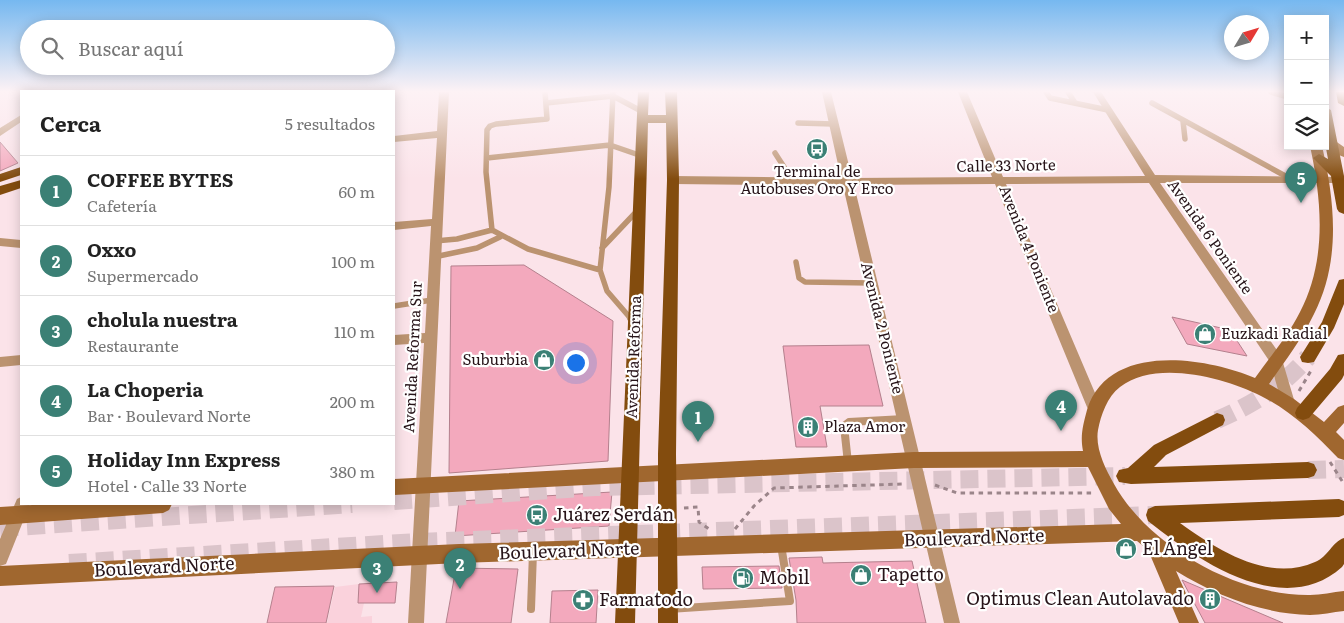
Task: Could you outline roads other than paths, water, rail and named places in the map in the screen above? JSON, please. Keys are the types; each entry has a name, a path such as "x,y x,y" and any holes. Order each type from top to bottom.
{"main road":[{"name":"Avenida Reforma","path":"625,623 629,548 639,156 642,121"},
{"path":"668,616 667,472 673,180 671,121"},
{"path":"1329,131 1344,208"},
{"path":"1331,142 1344,154"},
{"path":"1317,152 1338,176"},
{"path":"1258,387 1311,305 1323,271 1328,238 1323,178 1317,152"},
{"path":"0,178 20,171"},
{"path":"0,192 20,184"},
{"path":"1308,357 1328,324 1344,284"},
{"path":"1303,413 1336,374 1344,360"},
{"path":"1344,452 1325,432 1288,403 1258,387 1214,371 1188,366 1156,366 1129,373 1108,387 1094,407 1090,431 1093,459 1103,483 1113,500 1138,532 1157,550 1202,581 1253,602 1301,609 1344,601"},
{"path":"1325,432 1344,412"},
{"path":"1217,420 1160,450 1128,476 1308,470"},
{"path":"395,487 914,460 1093,459"},
{"path":"13,511 142,505"},
{"path":"1339,508 1155,515 1183,538 1220,559 1260,575 1297,578 1327,568 1344,547"},
{"name":"Boulevard Norte","path":"0,576 220,564 629,548 933,541 1138,532"},
{"path":"1157,550 1189,623"}],"street":[{"path":"0,133 17,121"},
{"name":"Avenida Reforma Sur","path":"416,623 424,485 429,338 442,121"},
{"name":"Avenida 2 Poniente","path":"833,121 952,623"},
{"name":"Avenida 4 Poniente","path":"975,121 1094,407"},
{"name":"Avenida 6 Poniente","path":"1115,121 1152,179 1276,360 1288,403"},
{"path":"395,138 441,134"},
{"name":"Calle 33 Norte","path":"673,180 847,182 1323,178 1338,176"},
{"path":"395,226 437,222"},
{"path":"0,242 20,244"},
{"path":"395,340 429,338"},
{"path":"0,362 20,360"},
{"path":"0,558 13,511"}],"lane":[{"path":"526,121 496,124 488,128 486,178 492,230 500,237 549,256 600,270"},
{"path":"611,121 609,186 600,270 606,291 635,323"},
{"path":"1183,121 1184,139"},
{"path":"1183,121 1289,178"},
{"path":"798,123 834,124"},
{"path":"487,158 610,145 639,156"},
{"path":"775,153 793,182"},
{"path":"602,248 638,210"},
{"path":"436,241 464,238 492,230"},
{"path":"434,257 477,248 500,237"},
{"path":"796,262 799,278 805,282 871,283"},
{"path":"395,306 432,300"},
{"path":"848,464 844,426 849,422 904,419"},
{"path":"668,616 790,601 780,544"},
{"path":"530,609 533,552"}],"tunnel":[{"path":"1217,420 1266,394 1288,377 1308,357"},
{"path":"1308,470 1344,469"},
{"path":"395,501 595,487 1125,476"},
{"path":"0,528 337,505"},
{"path":"69,563 418,542 1155,515"}],"place":[{"name":"Terminal de Autobuses Oro Y Erco","path":"817,149"},
{"name":"Holiday Inn Express","path":"1301,203"},
{"name":"Euzkadi Radial","path":"1205,334"},
{"name":"Suburbia","path":"544,360"},
{"name":"Plaza Amor","path":"808,427"},
{"name":"La Choperia","path":"1061,431"},
{"name":"COFFEE BYTES","path":"698,442"},
{"name":"Juárez Serdán","path":"537,515"},
{"name":"El Ángel","path":"1126,549"},
{"name":"Tapetto","path":"861,575"},
{"name":"Mobil","path":"743,578"},
{"name":"Oxxo","path":"460,589"},
{"name":"cholula nuestra","path":"377,593"},
{"name":"Optimus Clean Autolavado","path":"1210,599"},
{"name":"Farmatodo","path":"583,600"}]}
